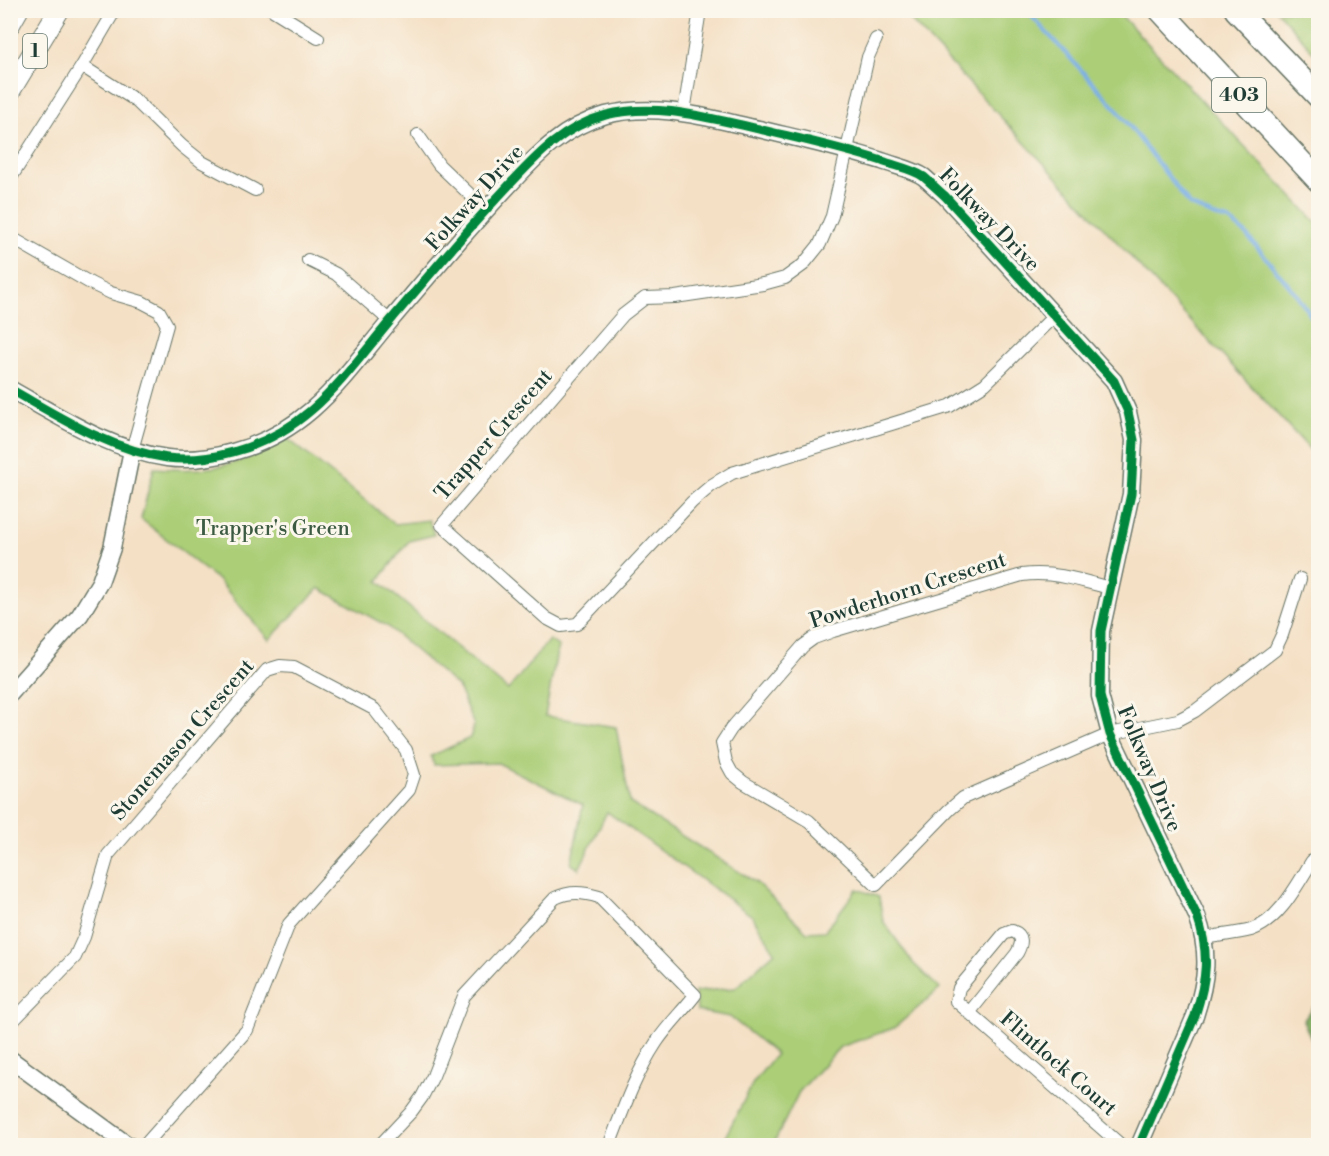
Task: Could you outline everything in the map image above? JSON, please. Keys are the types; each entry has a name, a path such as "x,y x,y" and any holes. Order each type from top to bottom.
{"highway":[{"name":"403","path":"1160,10 1318,180"},
{"name":"403","path":"1236,10 1318,96"},
{"path":"1251,10 1318,96"}],"main road":[{"name":"1","path":"10,24 18,10"},
{"name":"1","path":"10,91 59,10"}],"street":[{"path":"10,179 115,10"},
{"path":"273,10 318,38"},
{"path":"684,112 700,10"},
{"name":"Trapper Crescent","path":"876,39 868,57 832,216 820,244 803,265 785,278 763,284 675,297 645,298 634,305 442,525 546,618 561,626 578,624 692,502 711,485 732,473 950,406 985,384 1054,316"},
{"path":"82,66 135,100 182,146 202,162 255,190"},
{"name":"Folkway Drive","path":"10,389 87,432 132,450 168,458 203,459 248,448 269,440 300,421 349,374 390,321 486,210 544,148 573,127 605,115 638,109 684,112 846,150 922,176 945,196 1114,381 1128,412 1134,440 1131,494 1101,631 1100,696 1110,734 1197,916 1205,938 1205,973 1195,1016 1139,1146"},
{"path":"418,135 439,165 486,210"},
{"path":"10,237 92,284 159,310 167,325 132,450 112,548 99,582 80,615 10,694"},
{"path":"308,260 336,274 390,321"},
{"name":"Powderhorn Crescent","path":"1109,588 1057,574 1022,575 814,638 803,646 731,729 722,743 726,762 732,773 743,782 809,821 876,885 963,798 1110,734"},
{"path":"1110,734 1178,720 1195,711 1262,661 1275,650 1282,635 1300,579"},
{"name":"Stonemason Crescent","path":"10,1024 66,969 75,957 84,937 108,855 267,670 280,666 294,667 374,710 406,750 414,775 409,790 289,924 247,1030 144,1146"},
{"path":"1205,938 1253,929 1267,920 1287,901 1312,861"},
{"path":"379,1146 422,1097 433,1076 464,996 555,898 568,893 599,897 695,995 645,1061 634,1082 609,1146"},
{"name":"Flintlock Court","path":"969,1013 1022,945 1017,933 1012,931 1004,934 959,988 956,1001 969,1013 1122,1146"},
{"path":"10,1059 129,1146"}],"green space":[{"path":"902,11 1117,11 1318,224 1318,458"},
{"path":"1277,11 1318,11 1318,57"},
{"name":"Trapper's Green","path":"288,439 395,524 429,520 434,535 409,541 378,581 508,690 549,640 558,646 545,716 616,727 630,803 757,883 807,932 825,931 857,889 879,897 883,921 913,963 940,989 894,1028 840,1047 799,1092 773,1145 721,1145 753,1083 776,1054 730,1017 697,1011 695,992 735,988 775,952 752,916 607,812 579,869 571,864 583,805 498,763 434,765 431,756 470,738 474,725 458,687 387,626 319,588 269,640 218,580 141,519 154,468 191,469 224,466 255,456"},
{"path":"1318,1001 1318,1052 1303,1021"}],"waterway":[{"path":"1026,10 1115,107 1190,205 1213,216 1229,220 1245,233 1297,295 1318,326"}],"cycle path":[{"path":"10,389 86,431 125,448 146,454 176,459 200,458 217,456 260,443 283,431 323,400 470,228 533,160 573,129 606,115 644,110 702,116 852,152 920,174 945,196 1114,381 1128,412 1134,440 1131,494 1101,631 1100,696 1110,734 1197,916 1205,954 1204,978 1195,1016 1139,1146"}]}
